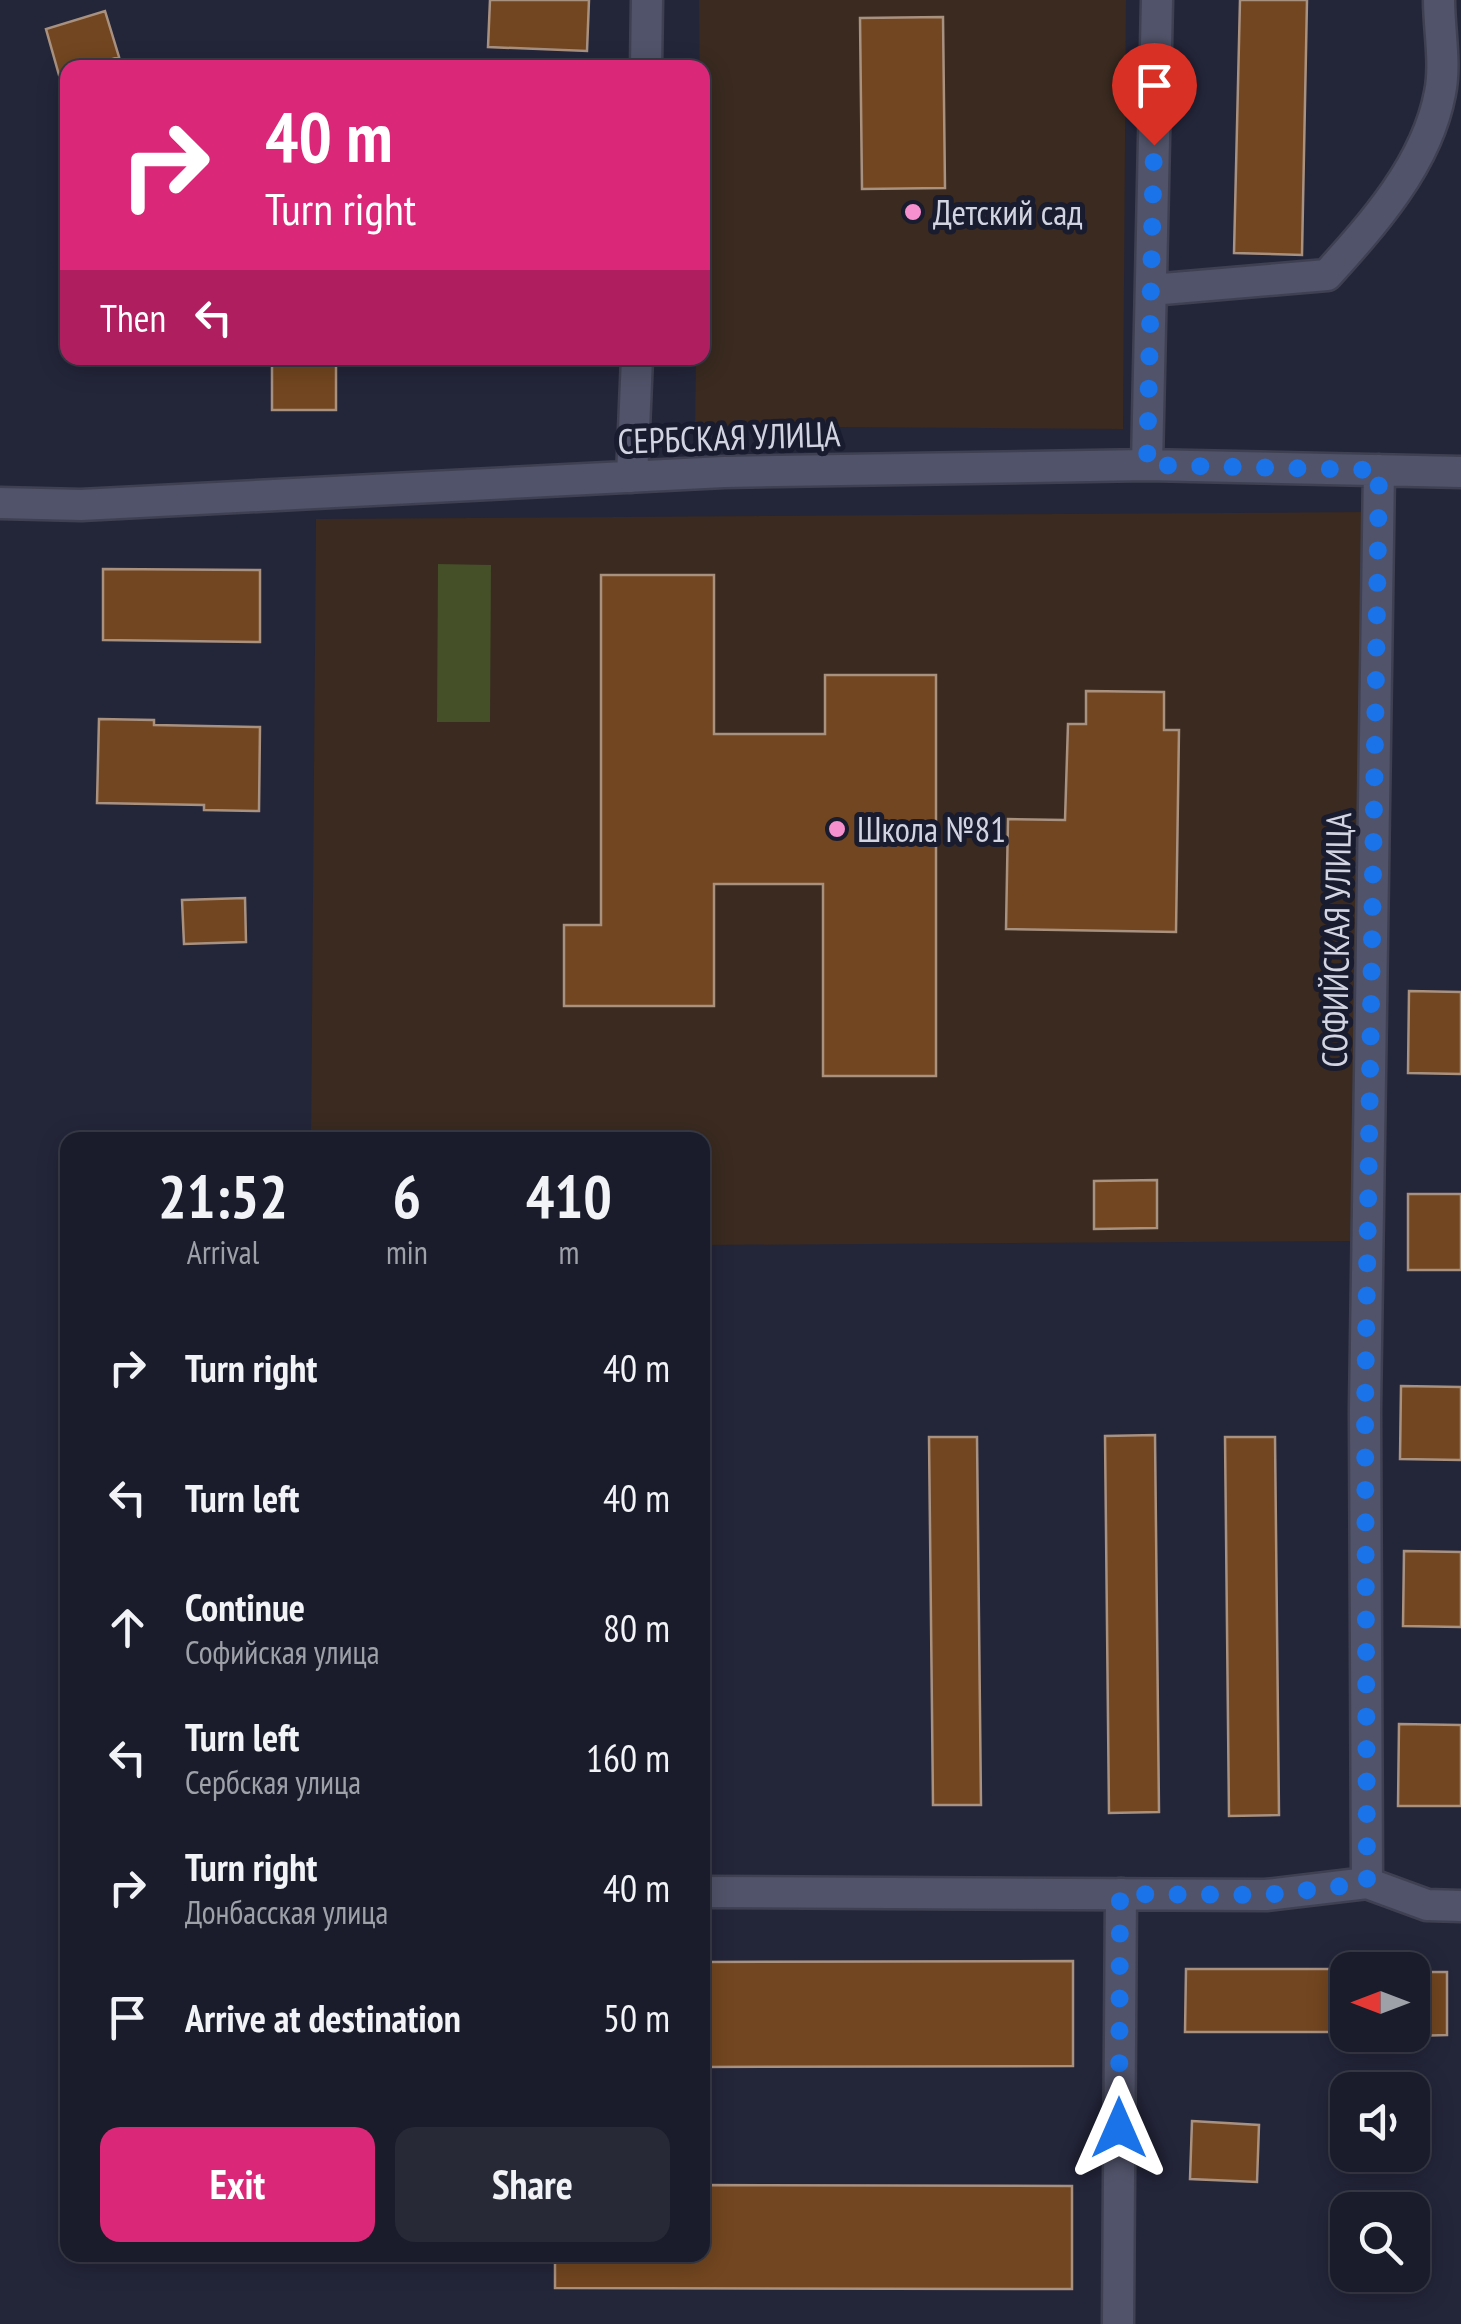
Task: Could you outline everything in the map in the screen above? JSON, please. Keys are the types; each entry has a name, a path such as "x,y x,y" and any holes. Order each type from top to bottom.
{"street":[{"path":"646,60 647,0"},
{"path":"1147,465 1157,0"},
{"path":"1151,290 1327,275 1379,217 1423,142 1441,92 1439,0"},
{"path":"632,477 637,365"},
{"name":"СЕРБСКАЯ УЛИЦА","path":"0,503 81,505 632,477 1147,465 1461,472"},
{"name":"СОФИЙСКАЯ УЛИЦА","path":"1367,1883 1365,1410 1379,470"},
{"path":"710,1892 1266,1895 1367,1883 1426,1905 1461,1906"},
{"path":"1118,2324 1120,1894"}],"shaded area":[{"name":"Детский сад","path":"699,0 1126,0 1123,429 695,426 696,365 710,365 710,60 700,60"},
{"name":"Школа №81","path":"1367,512 1353,1241 710,1245 710,1132 311,1132 316,519"}],"green space":[{"path":"438,564 491,565 490,722 437,722"}],"building":[{"path":"490,0 589,0 587,51 488,47"},
{"path":"1240,0 1307,0 1302,255 1234,253"},
{"path":"105,11 119,57 60,60 59,75 46,29"},
{"path":"943,17 945,188 862,189 860,18"},
{"path":"272,365 336,365 336,410 272,410"},
{"path":"103,569 260,570 260,642 103,640"},
{"path":"601,575 714,575 714,734 825,734 825,675 936,675 936,1076 823,1076 823,884 714,884 714,1006 564,1006 564,925 601,925"},
{"path":"1086,691 1164,692 1164,730 1179,730 1176,932 1006,929 1008,819 1065,820 1068,724 1086,724"},
{"path":"99,719 154,720 154,725 260,727 259,811 204,810 204,805 97,803"},
{"path":"245,898 246,942 184,944 182,900"},
{"path":"1409,991 1461,992 1461,1074 1408,1073"},
{"path":"1157,1180 1157,1228 1094,1229 1094,1181"},
{"path":"1408,1194 1461,1194 1461,1270 1408,1270"},
{"path":"1401,1386 1461,1387 1461,1460 1400,1459"},
{"path":"1155,1435 1159,1812 1109,1813 1105,1436"},
{"path":"929,1437 977,1437 981,1805 933,1805"},
{"path":"1225,1437 1275,1437 1279,1815 1229,1816"},
{"path":"1404,1551 1461,1552 1461,1627 1403,1626"},
{"path":"1399,1724 1461,1725 1461,1806 1398,1806"},
{"path":"1073,1961 1073,2066 710,2067 710,1962"},
{"path":"1186,1969 1330,1969 1330,2032 1185,2032"},
{"path":"1430,1972 1447,1972 1447,2035 1430,2035"},
{"path":"1192,2121 1259,2125 1257,2182 1190,2179"},
{"path":"710,2185 1072,2186 1072,2289 555,2288 555,2262 710,2262"}],"place":[{"name":"Детский сад","path":"913,212"},
{"name":"Школа №81","path":"837,829"}],"route":[{"path":"1119,2128 1120,1894 1266,1895 1367,1883 1365,1410 1379,470 1147,465 1154,145"}]}
